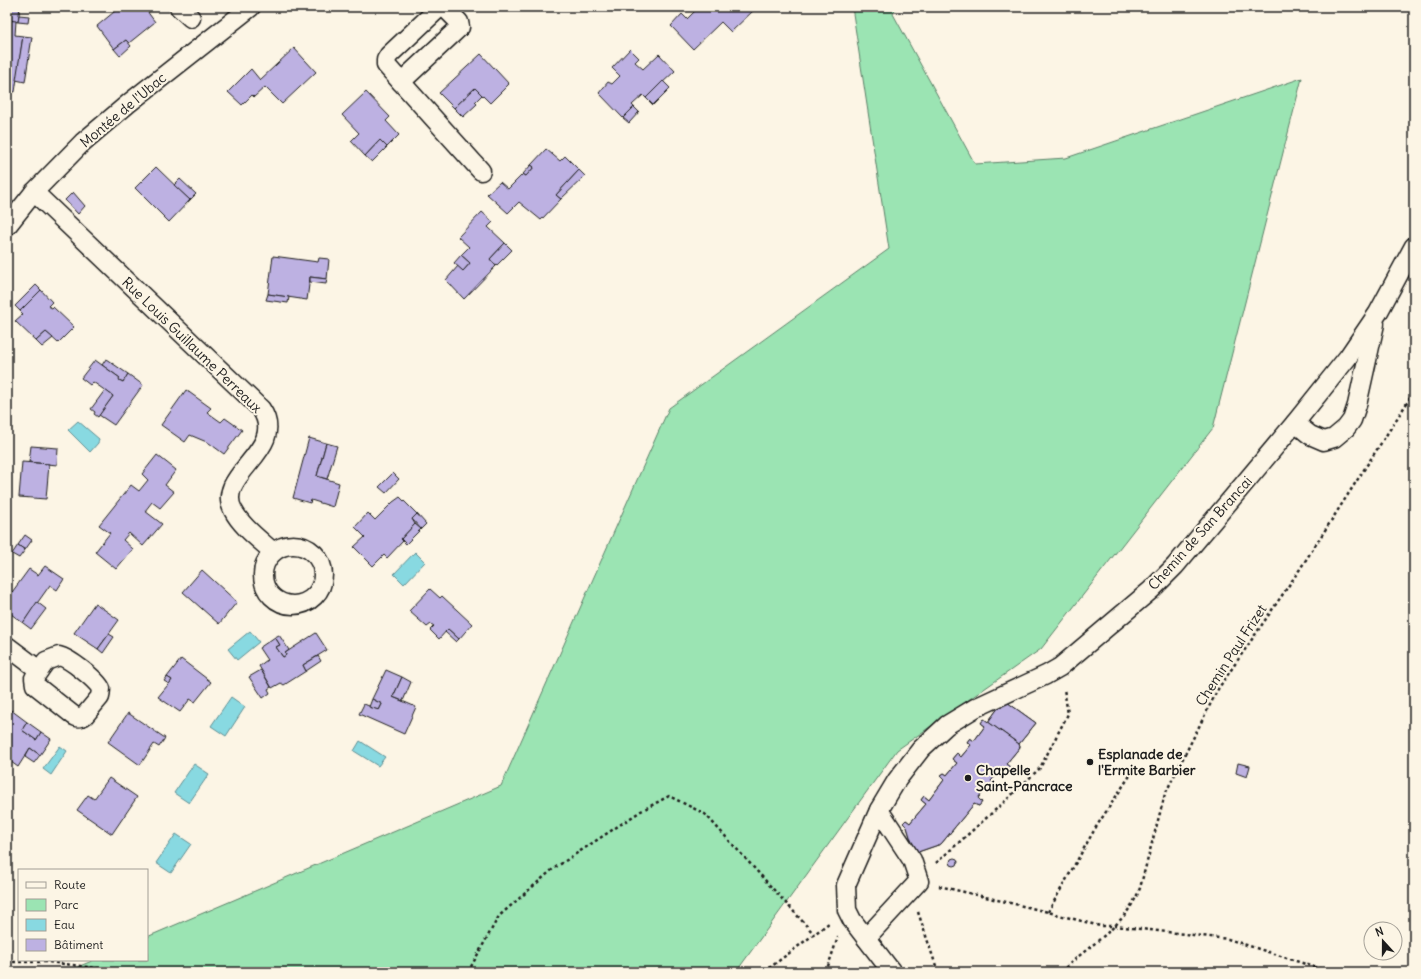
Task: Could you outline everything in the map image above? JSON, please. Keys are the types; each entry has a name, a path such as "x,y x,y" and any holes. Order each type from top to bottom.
{"street":[{"name":"Montée de l'Ubac","path":"7,226 34,192 83,142 129,103 251,7"},
{"path":"440,7 389,55 386,60 386,65 481,171"},
{"path":"401,82 460,27 459,22 444,7"},
{"name":"Rue Louis Guillaume Perreaux","path":"34,192 256,404 265,415 268,421 266,439 235,482 230,499 232,509 238,519 273,552"},
{"name":"Chemin de San Brancai","path":"892,972 852,920 847,910 846,884 879,810 897,780 921,749 947,725 975,708 1060,667 1151,590 1175,566 1296,424 1348,357 1378,313 1414,246"},
{"path":"1296,424 1310,435 1324,441 1334,438 1346,428 1352,420 1357,406 1378,313"},
{"path":"7,646 39,670"},
{"path":"866,938 915,886 912,860 879,810"}],"path":[{"name":"Chemin Paul Frizet","path":"1061,972 1115,926 1135,902 1165,794 1218,689 1300,569 1414,392"},
{"path":"915,886 942,857 1040,768 1068,714 1060,667"},
{"path":"1048,912 1096,827 1131,774"},
{"path":"468,972 499,916 553,869 641,811 669,796 705,814 814,934"},
{"path":"915,886 1048,912 1100,926 1115,926 1228,939 1330,972"},
{"path":"915,886 938,972"},
{"path":"764,972 847,910"},
{"path":"826,972 847,910"},
{"path":"7,962 49,962 126,972"}],"green space":[{"path":"852,7 896,7 893,14 975,164 1066,158 1302,78 1213,428 1041,649 897,750 736,972 66,972 92,961 148,961 148,937 501,786 669,408 889,249"}],"water":[{"path":"78,421 99,439 98,443 90,452 68,430"},
{"path":"415,552 425,562 404,584 394,574"},
{"path":"250,631 259,642 237,660 228,649"},
{"path":"231,697 245,707 226,736 211,726"},
{"path":"360,741 385,757 378,766 354,751"},
{"path":"60,746 67,751 51,775 43,769"},
{"path":"194,764 209,774 189,803 174,793"},
{"path":"176,834 191,844 171,873 156,863"}],"building":[{"path":"7,7 20,7 18,22 7,20"},
{"path":"120,7 144,7 155,22 129,43 126,40 114,49 97,26"},
{"path":"699,7 709,7 711,9 713,7 752,7 755,9 731,32 721,22 693,49 671,26 682,14 687,19"},
{"path":"19,15 29,16 28,23 18,22"},
{"path":"7,20 16,21 15,35 23,36 15,92 7,91"},
{"path":"23,36 32,37 25,82 16,80"},
{"path":"126,40 131,46 120,56 114,49"},
{"path":"294,48 316,72 282,104 265,87 254,97 252,95 242,105 228,92 251,69 260,80"},
{"path":"630,49 639,58 635,62 643,69 659,54 675,71 646,98 643,95 632,105 634,107 623,118 599,93 608,82 612,84 620,76 612,68"},
{"path":"481,54 509,84 490,103 475,88 454,108 439,93"},
{"path":"663,81 670,88 653,105 646,98"},
{"path":"475,88 482,95 475,102 477,104 463,117 454,108"},
{"path":"366,92 390,117 386,121 399,135 387,147 380,140 365,156 351,141 359,133 342,115"},
{"path":"634,107 639,112 629,123 623,118"},
{"path":"380,140 387,147 372,162 365,156"},
{"path":"546,149 560,161 565,156 579,170 556,195 561,199 541,220 519,202 508,213 487,194 500,182 508,189 523,174 526,176 534,167 531,165"},
{"path":"531,165 534,167 526,176 523,174"},
{"path":"156,167 190,200 169,222 135,188"},
{"path":"579,170 585,176 561,199 556,195"},
{"path":"180,179 196,194 190,200 174,185"},
{"path":"73,192 85,206 78,214 65,200"},
{"path":"482,212 493,222 488,227 505,243 490,259 496,266 464,299 446,280 458,266 463,271 470,263 461,255 469,247 458,237"},
{"path":"505,243 512,250 496,266 490,259"},
{"path":"461,255 470,263 463,271 454,263"},
{"path":"273,256 318,262 319,258 329,259 327,279 310,277 307,300 268,294"},
{"path":"310,277 327,279 326,284 310,282"},
{"path":"36,285 41,290 20,311 15,306"},
{"path":"41,290 52,302 48,306 53,307 74,327 58,343 46,332 36,341 15,321 23,314 20,311"},
{"path":"268,294 289,297 288,303 266,300"},
{"path":"46,332 53,338 42,347 36,341"},
{"path":"106,359 128,374 123,382 119,380 120,378 102,365"},
{"path":"95,360 120,378 119,380 123,382 128,374 143,385 114,425 99,415 113,396 93,382 90,385 81,378"},
{"path":"105,390 113,396 98,417 91,409"},
{"path":"186,390 211,408 207,412 221,422 225,418 242,430 224,454 209,443 190,435 185,442 161,425"},
{"path":"309,438 326,443 317,476 339,483 333,507 311,500 310,503 293,498"},
{"path":"326,443 337,446 327,479 317,476"},
{"path":"31,446 58,448 57,465 29,462"},
{"path":"157,455 176,470 165,485 174,492 160,508 152,502 145,511 162,524 143,546 129,533 123,540 133,549 116,569 95,552 110,533 99,525 131,485 139,491 148,480 142,474"},
{"path":"22,462 49,464 46,499 19,497"},
{"path":"393,473 399,479 386,493 379,487"},
{"path":"400,497 417,514 412,519 415,524 401,539 403,541 387,558 384,555 373,566 354,547 365,537 355,527 368,513 375,520"},
{"path":"417,514 426,524 421,529 412,519"},
{"path":"415,524 421,529 406,544 401,539"},
{"path":"25,535 32,540 25,550 18,545"},
{"path":"18,545 25,550 19,558 12,554"},
{"path":"45,566 64,579 57,590 50,585 23,623 7,611 7,599 29,569 38,575"},
{"path":"202,570 237,602 219,624 183,592"},
{"path":"430,589 440,598 442,596 472,624 459,639 448,629 439,639 430,630 434,626 431,624 427,627 409,611"},
{"path":"37,602 46,609 31,629 23,623"},
{"path":"95,603 119,620 98,649 74,633"},
{"path":"448,629 459,639 456,642 445,632"},
{"path":"316,633 327,650 303,665 306,671 284,685 281,683 272,688 259,666 267,660 259,648 275,637 280,645 276,647 283,657 286,655 285,653"},
{"path":"109,634 114,637 103,653 98,649"},
{"path":"279,635 289,650 283,657 276,647 280,645 275,637"},
{"path":"318,656 321,661 306,671 303,665"},
{"path":"181,659 211,682 195,702 190,699 180,712 158,697 172,680 167,677"},
{"path":"261,670 271,687 268,689 270,693 263,698 249,677"},
{"path":"386,670 402,677 393,697 416,707 404,734 359,714 364,704 379,710 382,704 372,699"},
{"path":"167,677 172,680 169,684 164,681"},
{"path":"402,677 411,682 403,701 393,697"},
{"path":"372,699 382,704 379,710 369,707"},
{"name":"Chapelle Saint-Pancrace","path":"1004,700 1036,723 1019,744 1020,747 1006,764 1011,768 1007,772 1002,768 991,781 996,785 993,789 988,786 978,798 982,802 979,806 974,804 941,844 915,853 907,827 903,823 906,820 910,823 926,804 921,800 924,796 929,800 944,780 940,776 944,773 947,775 957,763 952,759 957,753 961,757 971,745 967,742 970,738 974,741 985,726 981,723 984,719 988,722"},
{"path":"1004,700 1036,723 1019,744 988,722"},
{"path":"11,710 27,722 22,730 36,740 41,732 51,739 40,755 30,748 18,767 7,759 7,715"},
{"path":"128,713 165,738 159,747 154,744 140,765 108,742"},
{"name":"Chapelle Saint-Pancrace","path":"984,719 1019,744 1020,747 1006,764 1011,768 1007,772 1002,768 991,781 996,785 993,789 988,786 978,798 982,802 979,806 974,804 941,844 915,853 907,827 903,823 906,820 910,823 926,804 921,800 924,796 929,800 944,780 940,776 944,773 947,775 957,763 952,759 957,753 961,757 971,745 967,742 970,738 974,741 985,726 981,723"},
{"path":"27,722 41,732 36,740 22,730"},
{"path":"30,748 40,755 34,763 25,757"},
{"path":"1238,763 1250,766 1247,777 1236,773"},
{"path":"109,778 137,797 112,834 77,810 88,795 94,799"},
{"path":"954,858 957,859 957,865 954,866 951,865 950,862 951,859"}],"place":[{"name":"Esplanade de l'Ermite Barbier","path":"1090,762"},
{"name":"Chapelle Saint-Pancrace","path":"968,778"}]}
